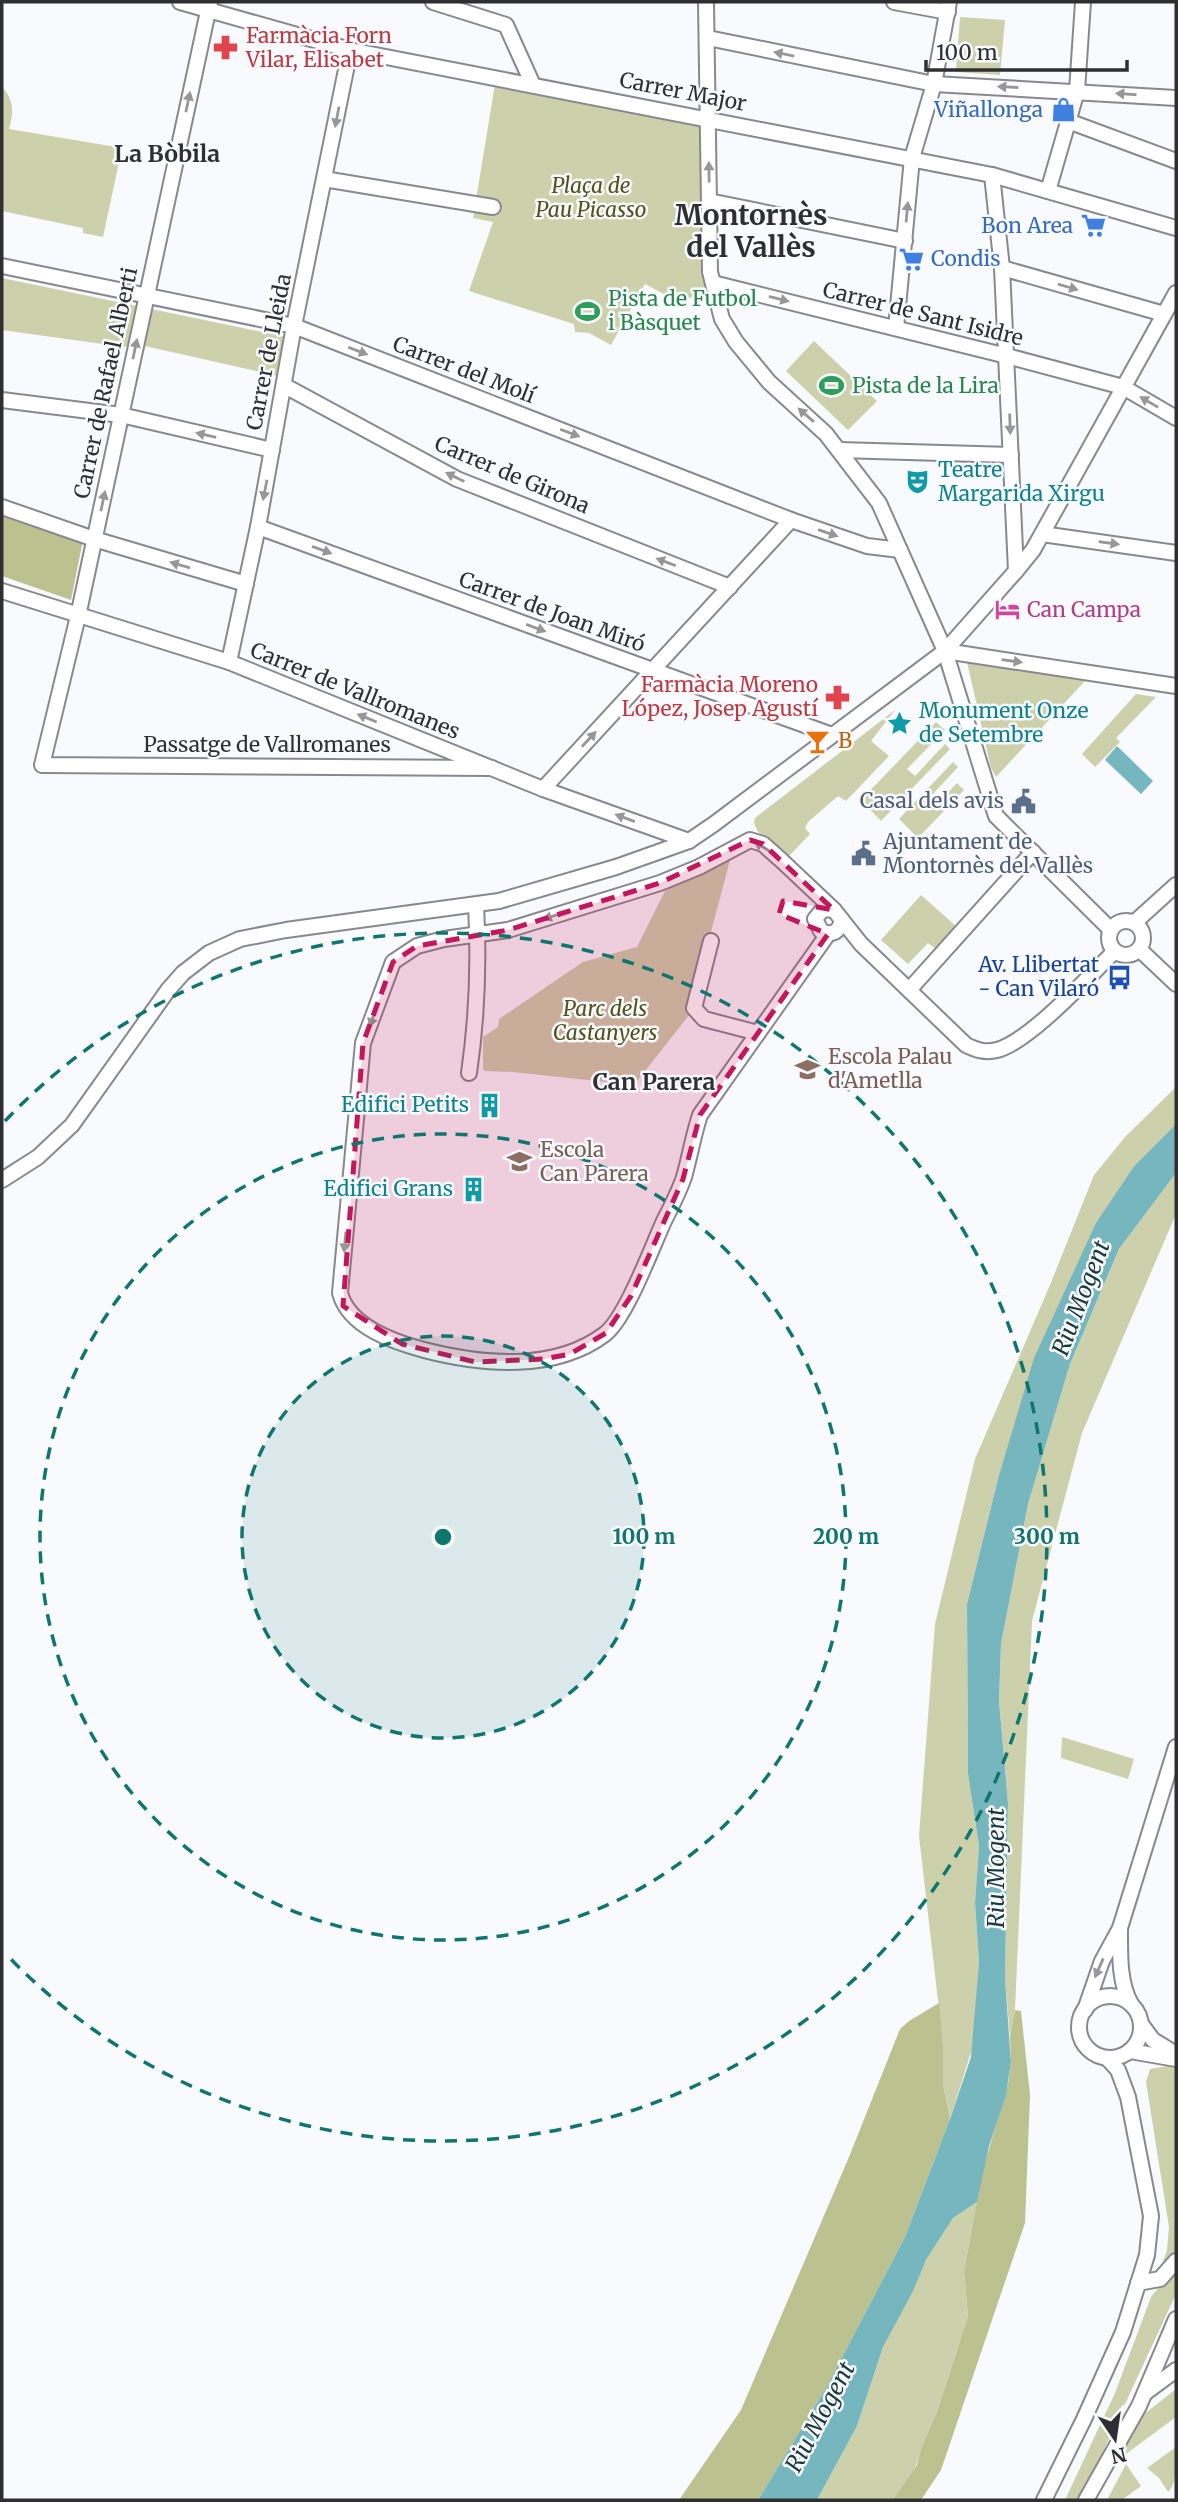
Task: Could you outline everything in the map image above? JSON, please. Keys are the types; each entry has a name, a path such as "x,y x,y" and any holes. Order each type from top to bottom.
{"street":[{"name":"Carrer Major","path":"180,2 209,6 350,50 992,175 1176,228"},
{"path":"433,2 506,25 533,85"},
{"path":"706,2 710,272 722,318 738,344 769,382 827,434 879,503 945,651 996,816 1111,930"},
{"path":"894,2 948,7 934,84 912,159 896,328"},
{"path":"1048,191 1077,91 1083,2"},
{"name":"Carrer de Rafael Alberti","path":"42,765 78,616 209,6"},
{"path":"708,38 934,84 1176,98"},
{"name":"Carrer de Lleida","path":"229,662 258,527 350,50"},
{"path":"1068,121 1176,160"},
{"path":"992,175 1002,268 1016,571"},
{"path":"324,179 493,207"},
{"path":"709,201 905,241"},
{"name":"Carrer del Molí","path":"2,265 295,326 791,520 867,546 901,550"},
{"path":"1002,268 1164,314"},
{"name":"Carrer de Sant Isidre","path":"713,283 1123,387 1176,418"},
{"path":"2,1180 38,1157 72,1125 168,990 196,962 223,945 286,930 499,901 616,867 689,841 945,651 1033,550 1176,293"},
{"name":"Carrer de Girona","path":"285,386 457,479 730,587"},
{"path":"2,400 121,415 272,450"},
{"path":"839,450 1011,455"},
{"path":"2,507 94,539 246,584"},
{"path":"543,789 791,520"},
{"name":"Carrer de Joan Miró","path":"258,527 832,735"},
{"path":"1042,534 1176,553"},
{"name":"Carrer de Vallromanes","path":"2,592 229,662 543,789 689,841"},
{"path":"945,651 1176,686"},
{"name":"Passatge de Vallromanes","path":"42,765 492,768"},
{"path":"838,915 840,928 831,934 700,1115 683,1179 631,1296 607,1333 570,1354 544,1359 475,1362 402,1344 355,1318 343,1306 340,1293 363,1043 393,962 417,946 508,930 660,883 699,867 750,840 763,844 838,915 861,944 966,1045 979,1051 996,1051 1013,1044 1033,1029 1115,951"},
{"path":"909,990 1033,852"},
{"path":"1135,922 1176,885"},
{"path":"469,1073 473,1047 478,935 476,905"},
{"path":"838,915 822,909 815,919 821,931 861,944"},
{"path":"1121,921 1135,922 1144,934 1139,949 1130,955 1115,951 1109,941 1111,930 1121,921"},
{"path":"711,941 694,1009 704,1019 758,1033"},
{"path":"1139,949 1176,984"},
{"path":"1044,2500 1123,2332 1147,2255 1151,2216 1128,2097 1118,2070 1107,2058 1091,2051 1081,2037 1080,2020 1097,1972 1120,1928 1176,1747"},
{"path":"1120,1928 1121,1970 1126,1995 1153,2040 1176,2057"},
{"path":"1085,2010 1094,2001 1107,1996 1120,1998 1131,2004"},
{"path":"1107,2058 1129,2051 1138,2042 1141,2024"},
{"path":"1129,2051 1176,2057"},
{"path":"1128,2097 1129,2051"},
{"path":"1138,2283 1160,2278 1176,2261"},
{"path":"1086,2500 1144,2394 1176,2319"},
{"path":"1144,2394 1176,2371"}],"highlighted area":[{"path":"750,840 763,844 834,910 783,901 779,914 828,934 700,1115 683,1179 631,1296 606,1333 570,1354 544,1359 475,1362 402,1344 343,1306 363,1043 393,962 417,946 508,930 660,883"}],"green space":[{"path":"960,17 1005,20 1000,75 956,72"},
{"name":"Plaça de Pau Picasso","path":"496,78 708,118 714,289 679,302 645,284 611,345 589,333 575,332 574,324 469,291 493,222 473,218"},
{"path":"2,87 12,107 9,129 122,148 103,237 83,233 83,228 2,211"},
{"path":"2,278 286,337 278,376 136,344 124,347 2,330"},
{"name":"Pista de la Lira","path":"814,341 877,401 848,430 786,371"},
{"path":"2,513 83,540 71,600 2,576"},
{"path":"967,662 993,664 1085,681 996,777 991,768"},
{"path":"1136,694 1156,697 1116,738 1120,742 1095,767 1082,754"},
{"path":"895,710 871,741 889,756 846,801 838,796 808,822 805,828 810,834 789,856 758,832 755,818"},
{"path":"936,722 945,730 907,769 915,776 945,744 950,749 881,821 861,800"},
{"path":"953,762 958,767 932,795 939,802 957,783 964,790 918,838 899,819"},
{"name":"Parc dels Castanyers","path":"730,860 689,1015 634,1085 483,1069 483,1037 498,1027 499,1019 583,962 637,947 665,891"},
{"path":"921,895 957,927 936,949 928,943 908,964 881,940"},
{"path":"1176,1087 1176,1124 1135,1165 998,1479 967,1604 968,1774 979,1846 975,1903 979,1962 973,2046 950,2119 943,2084 943,2044 919,1836 935,1624 975,1459 1094,1175 1125,1137"},
{"path":"1176,1173 1176,1214 1082,1433 1032,1621 1015,2010 1010,2037 1005,1979 1008,1803 999,1701 1001,1644 1028,1504 1070,1364 1119,1249"},
{"path":"1062,1737 1134,1759 1128,1779 1061,1758"},
{"path":"939,2003 943,2084 950,2119 905,2237 826,2388 758,2500 679,2500 741,2410 849,2157 900,2029"},
{"path":"1015,2010 1021,2011 1030,2095 1025,2223 941,2470 921,2500 893,2500 917,2465 968,2316 964,2271 983,2169 1008,2084 1010,2037"},
{"path":"1176,2065 1176,2257 1161,2268 1167,2250 1169,2227 1146,2082 1150,2069"},
{"path":"977,2202 964,2271 968,2316 938,2409 912,2474 893,2500 817,2500 857,2426 883,2347 926,2260 953,2218"},
{"path":"1176,2266 1176,2294 1095,2469 1077,2500 1065,2500 1115,2393 1151,2297"},
{"path":"1176,2389 1176,2417 1126,2454 1122,2450 1138,2419"},
{"path":"1176,2447 1175,2477 1168,2492 1159,2478 1147,2468"},
{"path":"1126,2464 1141,2486 1122,2500 1107,2500"}],"water":[{"path":"1117,746 1153,781 1141,794 1105,760"},
{"name":"Riu Mogent","path":"1176,1124 1176,1173 1119,1249 1070,1364 1028,1504 1001,1644 999,1701 1008,1803 1005,1979 1011,2062 1006,2095 989,2146 977,2202 953,2218 926,2260 883,2347 857,2426 817,2500 758,2500 826,2388 905,2237 971,2057 979,1962 975,1903 979,1846 968,1774 967,1604 998,1479 1034,1358 1096,1223 1135,1165"}],"place":[{"name":"Farmàcia Forn Vilar, Elisabet","path":"226,48"},
{"name":"Viñallonga","path":"1063,110"},
{"name":"Bon Area","path":"1093,226"},
{"name":"Condis","path":"911,259"},
{"name":"Pista de Futbol i Bàsquet","path":"588,311"},
{"name":"Pista de la Lira","path":"832,386"},
{"name":"Teatre Margarida Xirgu","path":"918,482"},
{"name":"Can Campa","path":"1007,610"},
{"name":"Farmàcia Moreno López, Josep Agustí","path":"838,697"},
{"name":"Monument Onze de Setembre","path":"899,723"},
{"name":"B","path":"818,741"},
{"name":"Casal dels avis","path":"1024,801"},
{"name":"Ajuntament de Montornès del Vallès","path":"863,854"},
{"name":"Av. Llibertat - Can Vilaró","path":"1119,977"},
{"name":"Escola Palau d'Ametlla","path":"808,1069"},
{"name":"Edifici Petits","path":"489,1105"},
{"name":"Escola Can Parera","path":"520,1162"},
{"name":"Edifici Grans","path":"473,1189"}],"district":[{"name":"La Bòbila","path":"167,154"},
{"name":"Montornès del Vallès","path":"751,231"},
{"name":"Can Parera","path":"654,1082"}]}
